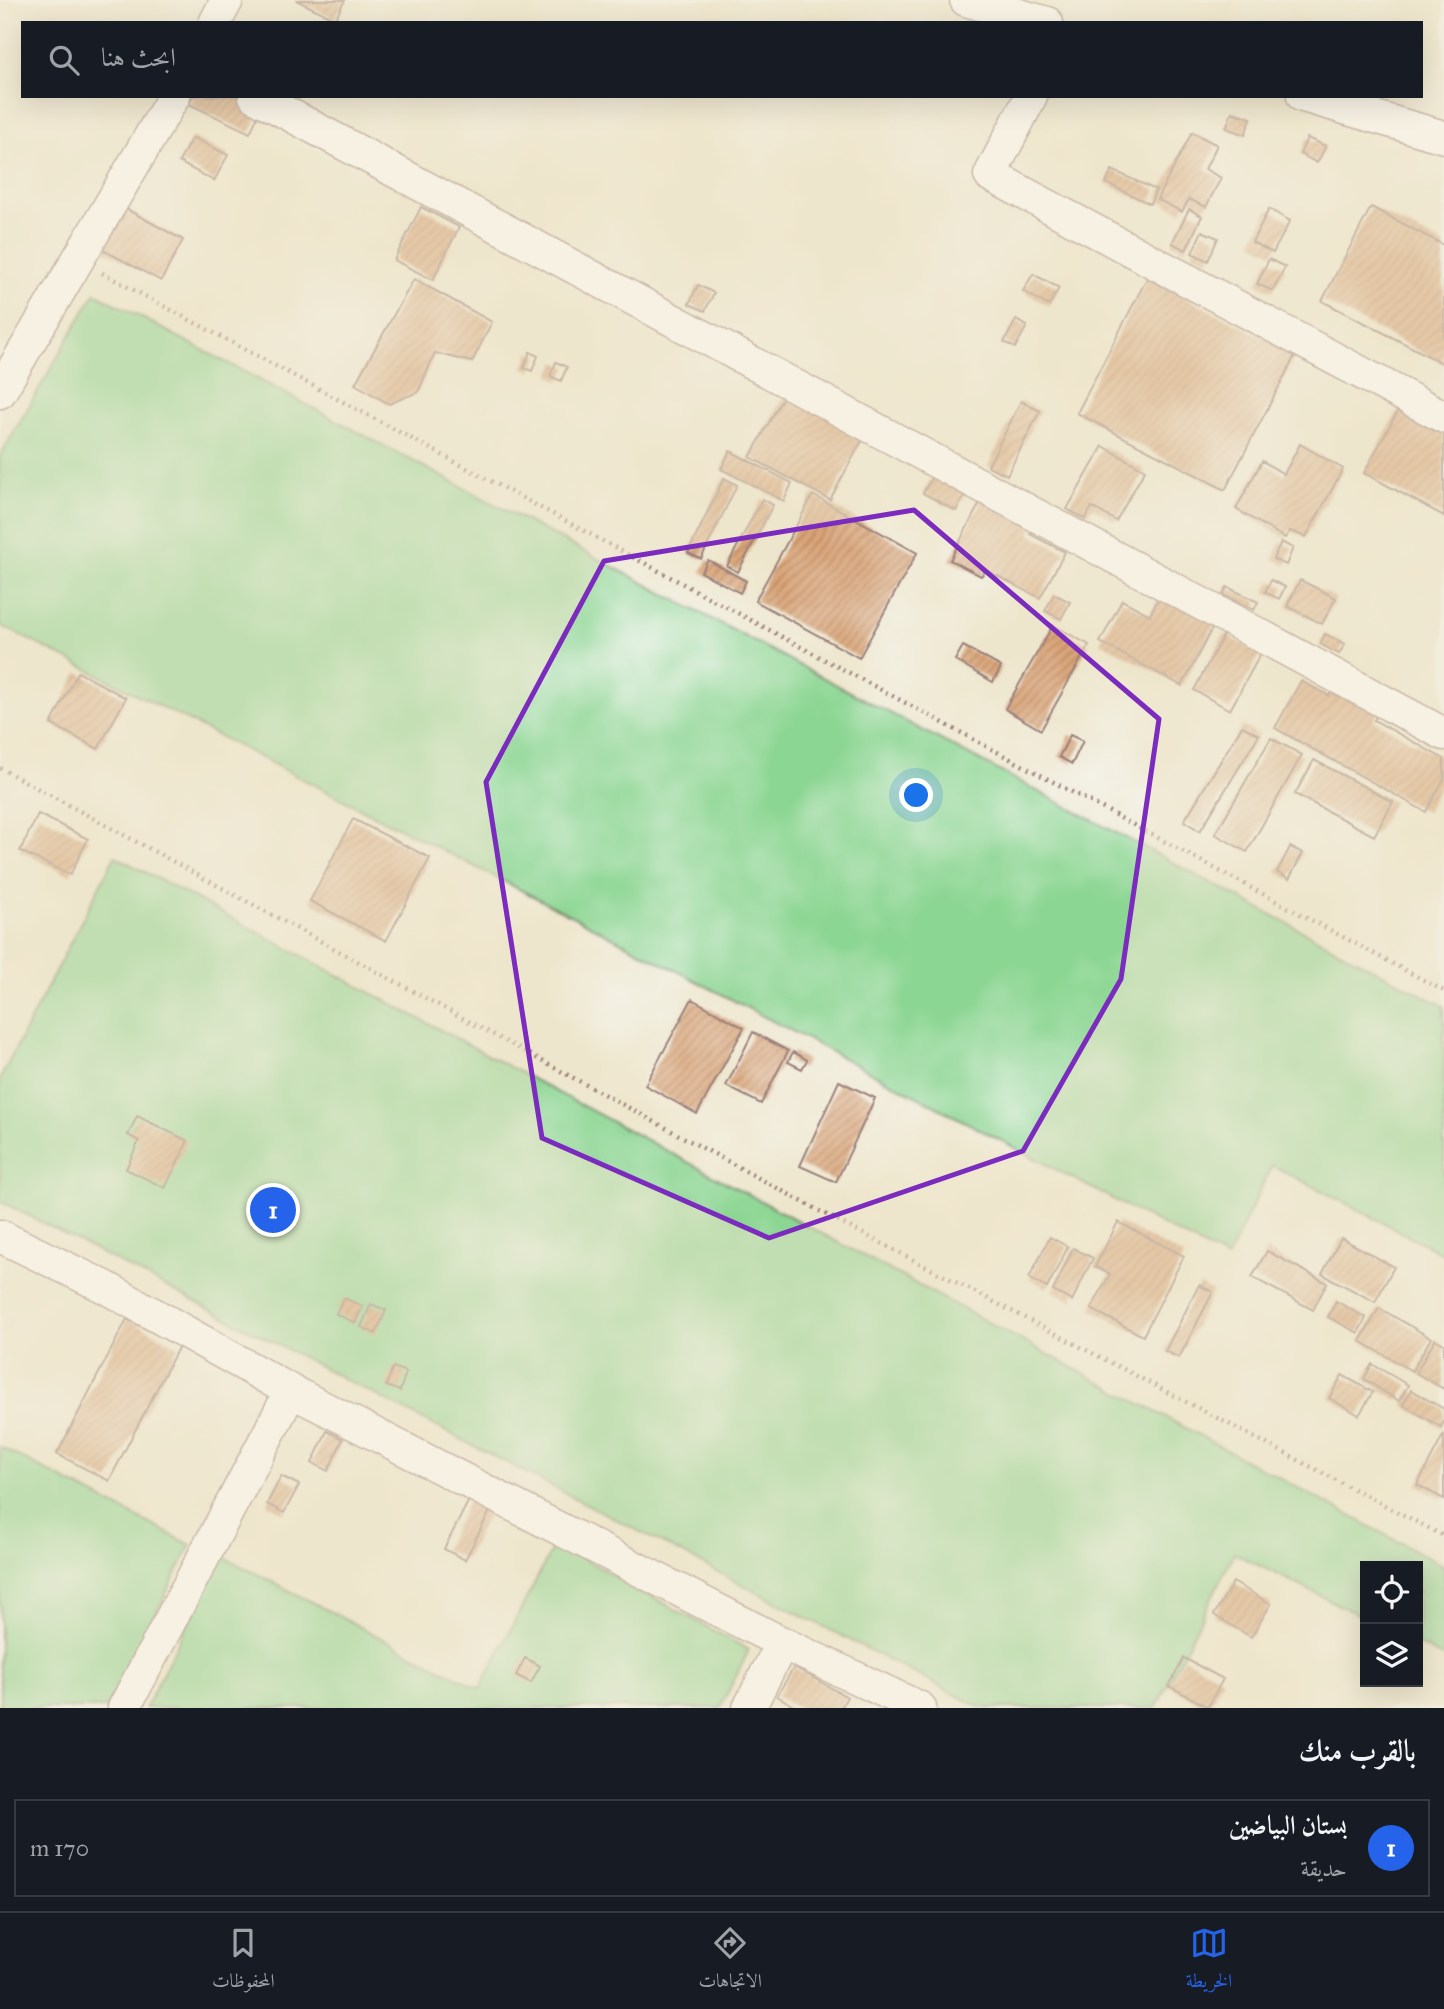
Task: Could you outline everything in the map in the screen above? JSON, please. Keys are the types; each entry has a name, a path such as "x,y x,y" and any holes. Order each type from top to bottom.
{"street":[{"path":"216,21 228,0"},
{"path":"966,0 1040,21"},
{"path":"0,392 173,98"},
{"path":"259,98 1444,734"},
{"path":"1030,98 990,175 1444,417"},
{"path":"1310,98 1444,137"},
{"path":"0,1236 105,1287 291,1391 782,1643 920,1708"},
{"path":"124,1708 291,1391"},
{"path":"749,1708 782,1643"}],"path":[{"path":"77,260 1444,992"},
{"path":"0,768 827,1215 1444,1536"}],"highlighted area":[{"path":"914,510 1159,719 1121,979 1023,1151 769,1238 542,1138 486,782 604,561"}],"green space":[{"path":"95,293 1444,1006 1444,1254 1272,1165 1227,1259 574,917 0,625 0,456"},
{"path":"115,856 1444,1566 1444,1658 1423,1648 1423,1561 1360,1561 1360,1616 1234,1553 1156,1708 981,1708 0,1201 0,1079"},
{"path":"0,1447 191,1545 107,1708 0,1708"},
{"path":"555,1543 749,1650 720,1708 145,1708 222,1556 480,1689"}],"building":[{"path":"296,0 345,0 335,19"},
{"path":"192,98 239,98 261,109 250,133 189,104"},
{"path":"1232,112 1251,118 1245,135 1226,128"},
{"path":"1192,132 1217,145 1205,169 1221,178 1206,207 1189,199 1182,212 1157,199"},
{"path":"192,137 228,155 214,181 179,162"},
{"path":"1307,138 1326,146 1317,163 1300,154"},
{"path":"1112,170 1156,190 1150,204 1106,183"},
{"path":"119,205 183,240 161,281 96,246"},
{"path":"421,207 459,227 433,280 394,260"},
{"path":"1371,207 1444,245 1444,364 1322,301"},
{"path":"1189,209 1202,216 1186,250 1172,243"},
{"path":"1269,209 1290,221 1273,253 1252,242"},
{"path":"1202,231 1218,238 1208,261 1192,253"},
{"path":"1269,259 1285,267 1273,291 1257,284"},
{"path":"1033,274 1059,288 1049,306 1023,291"},
{"path":"1147,278 1296,354 1225,490 1077,413"},
{"path":"414,279 492,322 472,362 435,353 418,392 389,404 355,384"},
{"path":"698,285 714,293 705,311 689,304"},
{"path":"1016,320 1027,326 1015,348 1004,342"},
{"path":"530,352 538,356 532,371 524,368"},
{"path":"556,362 567,367 561,381 550,376"},
{"path":"788,388 867,431 830,500 750,457"},
{"path":"1021,401 1040,411 1007,475 988,466"},
{"path":"1400,407 1444,431 1444,516 1364,473"},
{"path":"1300,444 1343,469 1306,537 1290,531 1285,538 1236,509 1262,461 1284,474"},
{"path":"1103,446 1145,470 1116,521 1092,507 1085,519 1067,509"},
{"path":"730,451 792,483 784,501 721,469"},
{"path":"935,471 968,489 956,511 923,493"},
{"path":"724,478 737,485 701,559 688,553"},
{"path":"813,495 917,553 859,658 755,601"},
{"path":"983,497 1035,524 1030,534 1065,552 1040,598 986,570 981,576 950,560"},
{"path":"762,499 773,505 738,572 727,566"},
{"path":"1281,542 1293,548 1286,565 1273,559"},
{"path":"708,560 746,581 740,593 701,572"},
{"path":"1271,580 1285,587 1279,599 1265,592"},
{"path":"1300,580 1336,598 1322,624 1287,606"},
{"path":"1227,587 1258,602 1254,610 1223,595"},
{"path":"1162,590 1217,619 1182,686 1100,642 1122,600 1150,615"},
{"path":"1054,594 1070,602 1061,619 1045,611"},
{"path":"1053,625 1089,645 1041,730 1005,709"},
{"path":"1224,634 1261,653 1230,710 1194,690"},
{"path":"1325,634 1345,644 1339,654 1320,644"},
{"path":"963,646 1001,667 993,682 955,660"},
{"path":"78,672 126,698 98,749 51,724"},
{"path":"1301,681 1329,696 1335,685 1380,709 1374,720 1444,759 1444,779 1426,812 1275,728"},
{"path":"1242,726 1259,735 1200,831 1184,821"},
{"path":"1070,735 1083,741 1072,764 1059,757"},
{"path":"1271,738 1302,755 1247,852 1215,834"},
{"path":"1314,760 1393,802 1374,836 1295,794"},
{"path":"38,814 88,839 70,875 20,851"},
{"path":"353,819 430,858 386,941 310,901"},
{"path":"1290,847 1303,853 1289,879 1277,872"},
{"path":"692,999 744,1028 697,1114 645,1085"},
{"path":"753,1032 788,1051 761,1104 726,1086"},
{"path":"793,1052 807,1060 802,1069 788,1062"},
{"path":"839,1081 875,1098 836,1182 800,1166"},
{"path":"137,1116 188,1141 165,1188 126,1169 139,1141 128,1135"},
{"path":"1118,1222 1184,1256 1143,1336 1091,1309 1110,1274 1095,1267"},
{"path":"1050,1237 1068,1247 1047,1288 1029,1278"},
{"path":"1341,1238 1394,1267 1375,1302 1322,1274"},
{"path":"1073,1248 1093,1258 1072,1301 1053,1291"},
{"path":"1267,1251 1327,1283 1313,1310 1252,1277"},
{"path":"1199,1285 1213,1292 1179,1358 1165,1351"},
{"path":"344,1298 363,1306 355,1323 336,1314"},
{"path":"1336,1301 1366,1318 1358,1333 1328,1317"},
{"path":"371,1304 386,1310 376,1334 361,1327"},
{"path":"1379,1308 1431,1338 1412,1371 1360,1341"},
{"path":"127,1319 179,1346 109,1481 57,1454"},
{"path":"1435,1339 1444,1344 1444,1389 1416,1373"},
{"path":"1372,1364 1408,1385 1399,1401 1364,1379"},
{"path":"393,1367 406,1372 400,1391 386,1386"},
{"path":"1342,1375 1373,1392 1359,1415 1329,1398"},
{"path":"1411,1390 1444,1409 1441,1427 1403,1405"},
{"path":"327,1431 343,1439 328,1471 312,1463"},
{"path":"1444,1434 1444,1499 1417,1485"},
{"path":"281,1476 299,1485 284,1513 267,1504"},
{"path":"471,1496 492,1507 465,1560 444,1549"},
{"path":"1233,1582 1271,1604 1251,1637 1214,1615"},
{"path":"525,1658 540,1666 531,1683 516,1675"},
{"path":"1184,1658 1223,1679 1208,1707 1169,1686"},
{"path":"794,1667 847,1697 841,1708 798,1708 777,1696"}],"place":[{"name":"بستان البياضين","path":"273,1210"}]}
